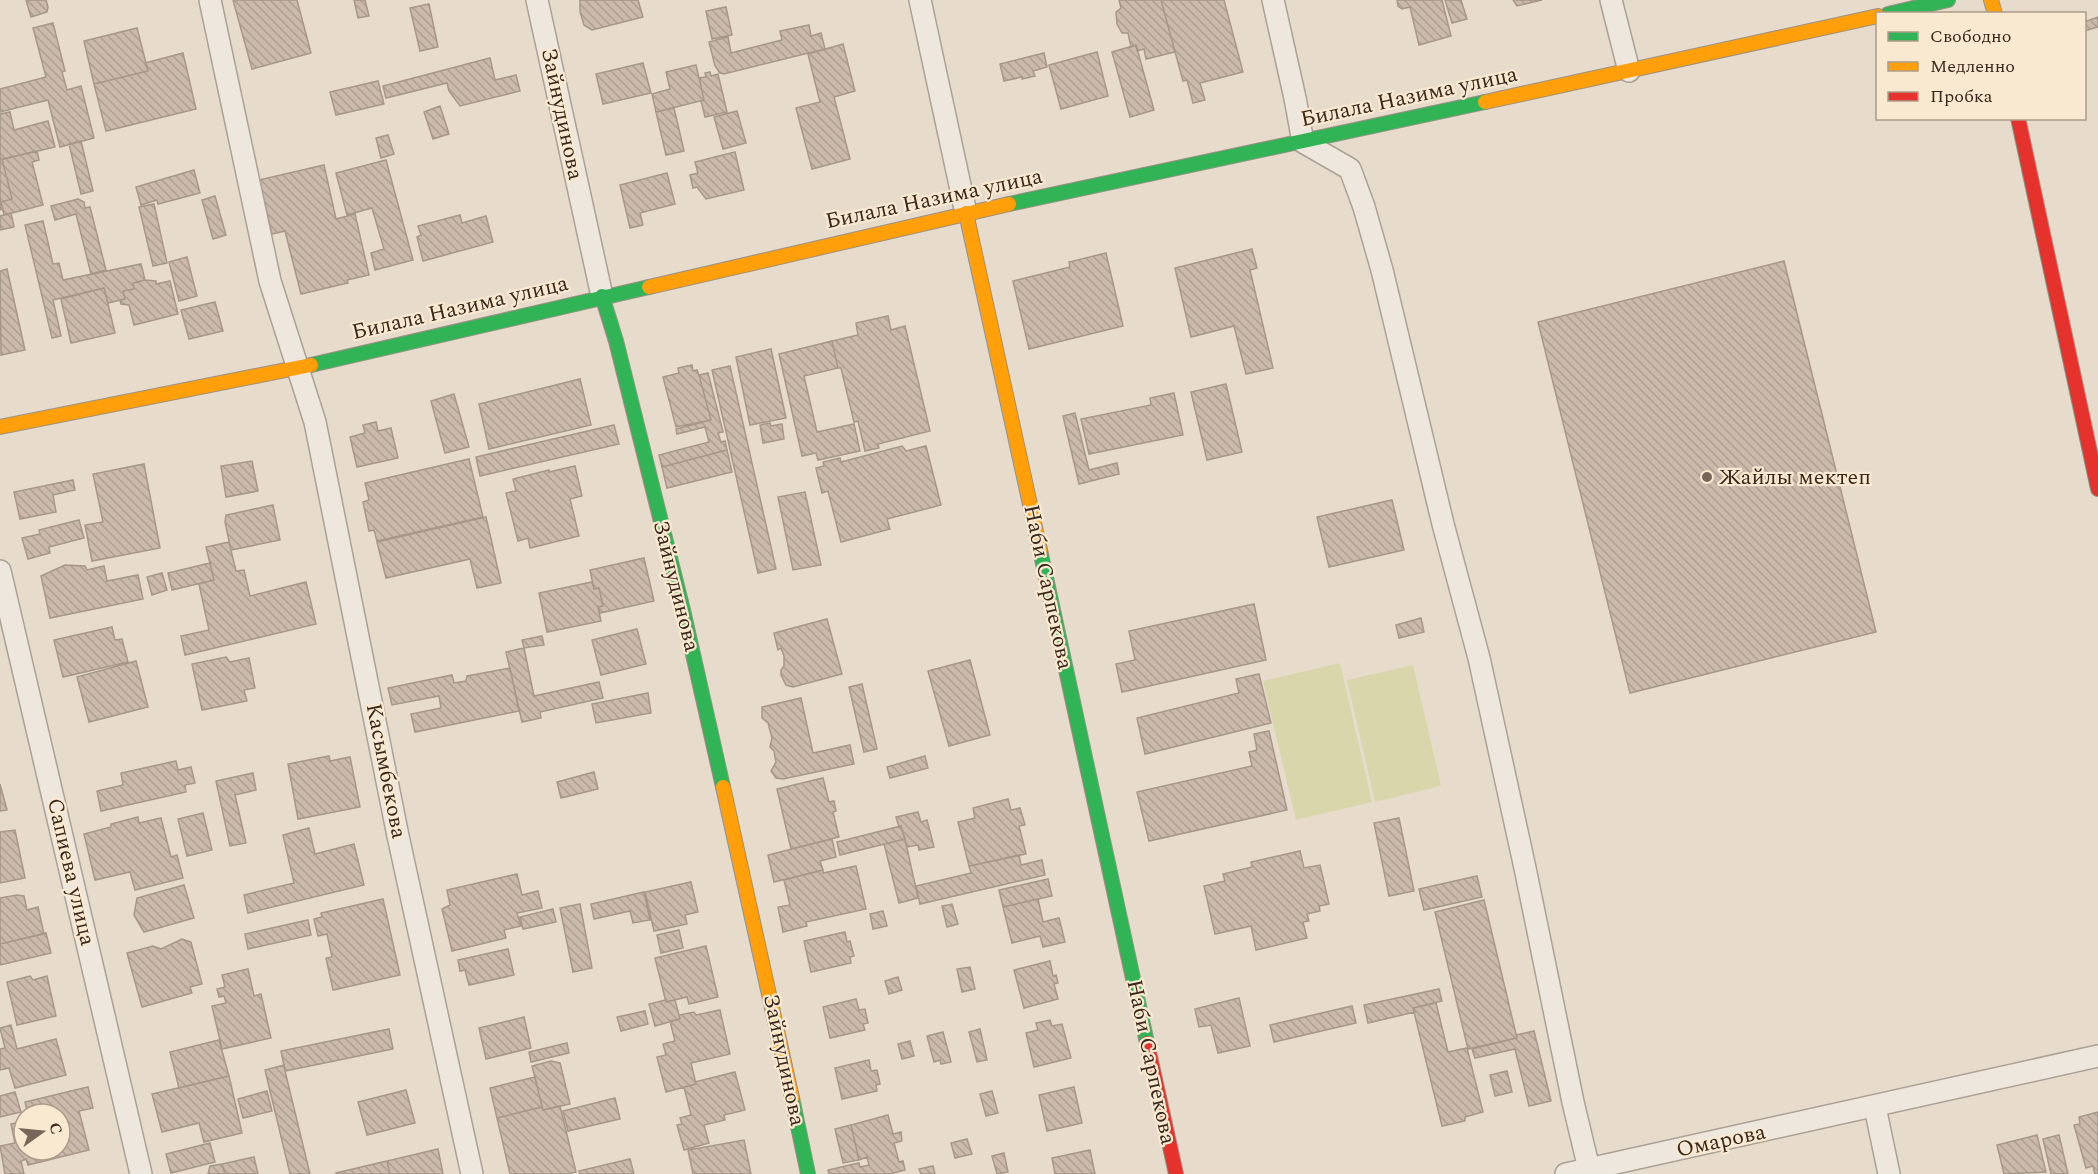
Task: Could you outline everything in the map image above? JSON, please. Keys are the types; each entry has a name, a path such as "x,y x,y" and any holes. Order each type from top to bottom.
{"street":[{"name":"Касымбекова","path":"210,0 270,280 315,422 398,836 472,1174"},
{"name":"Зайнудинова","path":"537,0 602,296 616,341 683,610 776,1017 807,1174"},
{"name":"Наби Сарпекова","path":"920,0 1176,1174"},
{"path":"1273,0 1303,142 1350,169 1364,207 1382,270 1443,524 1479,658 1573,1102 1590,1169"},
{"path":"1611,0 1629,71"},
{"path":"1897,12 1948,0"},
{"name":"Билала Назима улица","path":"0,427 297,368 966,213 1876,16"},
{"path":"2018,120 2098,489"},
{"name":"Сапиева улица","path":"0,571 141,1174"},
{"name":"Омарова","path":"1566,1174 2098,1056"},
{"path":"1875,1107 1889,1174"}],"shaded area":[{"path":"1340,663 1372,802 1296,820 1263,681"},
{"path":"1413,665 1441,786 1375,802 1347,680"}],"building":[{"path":"26,0 46,0 47,12 31,17"},
{"path":"233,0 297,0 311,53 252,69"},
{"path":"354,0 365,0 369,16 358,18"},
{"path":"580,0 638,0 643,17 592,30 584,25 580,12"},
{"path":"1119,0 1161,0 1175,52 1146,59 1144,49 1137,51 1136,45 1131,47 1128,33 1122,33 1117,24 1116,12 1121,8"},
{"path":"1161,0 1224,0 1243,72 1200,83 1205,100 1193,103 1187,80 1183,81"},
{"path":"1397,0 1442,0 1451,36 1419,45 1410,7 1402,9 1398,6"},
{"path":"1445,0 1461,0 1467,19 1452,23"},
{"path":"1513,0 1542,0 1517,6"},
{"path":"429,4 438,47 420,51 410,8"},
{"path":"726,7 732,35 712,39 706,11"},
{"path":"2098,17 2098,27 2086,30 2086,21"},
{"path":"53,23 65,71 62,72 67,90 81,86 94,138 60,147 48,100 0,112 0,89 46,77 33,28"},
{"path":"809,25 811,36 821,33 825,49 724,74 720,73 715,66 709,42 728,37 731,53 782,40 780,31"},
{"path":"137,28 148,71 94,84 84,41"},
{"path":"843,44 855,91 834,97 850,159 812,169 796,108 820,102 808,54"},
{"path":"1136,45 1154,110 1130,117 1112,52"},
{"path":"1097,52 1108,96 1061,109 1049,65"},
{"path":"183,53 196,109 106,131 94,84 148,71 145,63"},
{"path":"1044,53 1047,67 1033,71 1035,76 1004,81 1000,64"},
{"path":"490,58 495,80 516,75 520,91 460,106 449,91 447,83 386,98 383,86"},
{"path":"643,63 651,93 603,104 596,74"},
{"path":"696,65 704,100 656,112 652,94 670,89 666,72"},
{"path":"710,72 711,76 718,74 727,112 705,117 699,78 706,77 705,73"},
{"path":"378,81 384,104 336,115 330,92"},
{"path":"440,106 449,134 433,139 424,112"},
{"path":"674,108 684,151 666,155 656,112"},
{"path":"737,111 746,143 723,149 714,117"},
{"path":"10,112 14,130 48,121 55,147 0,160 0,114"},
{"path":"388,135 394,154 381,158 376,138"},
{"path":"81,141 93,191 81,194 69,144"},
{"path":"37,151 39,160 32,162 43,205 4,215 1,202 12,199 2,159"},
{"path":"735,152 744,190 706,199 697,187 693,188 690,175 698,173 695,162"},
{"path":"2,159 12,199 1,202 3,209 0,210 0,160"},
{"path":"386,160 413,260 375,270 371,253 384,249 372,208 347,215 336,173"},
{"path":"324,165 336,219 355,214 369,275 347,280 348,283 301,294 285,231 272,234 259,180"},
{"path":"194,170 200,193 158,204 157,200 141,205 136,187"},
{"path":"667,173 675,204 640,213 643,225 630,228 620,185"},
{"path":"215,196 226,235 213,239 202,200"},
{"path":"78,199 84,202 85,208 90,207 106,270 91,274 76,214 55,220 51,206"},
{"path":"154,204 167,263 153,266 139,207"},
{"path":"11,213 14,227 0,230 0,216"},
{"path":"460,215 462,223 486,216 493,242 423,261 417,237 421,235 418,226"},
{"path":"43,221 53,264 59,263 63,280 141,264 145,280 133,283 134,289 123,291 125,299 108,303 104,288 53,300 61,336 52,338 25,225"},
{"path":"1252,249 1257,268 1250,270 1273,368 1246,374 1234,326 1191,337 1175,268"},
{"path":"1106,253 1123,326 1029,349 1013,281 1070,267 1069,262"},
{"path":"187,257 197,296 179,301 169,262"},
{"name":"Жайлы мектеп","path":"1784,261 1876,632 1630,693 1538,322"},
{"path":"7,269 25,350 1,355 0,271"},
{"path":"145,280 156,281 156,284 170,281 178,314 134,325 129,305 121,304 120,300 125,299 123,291 134,289 133,283"},
{"path":"104,288 115,333 71,343 61,299"},
{"path":"215,302 223,331 189,339 181,310"},
{"path":"888,316 891,330 905,326 930,431 878,444 879,448 865,451 858,421 854,422 832,341 858,335 856,323"},
{"path":"832,341 838,368 804,376 817,432 854,424 860,451 818,460 816,453 802,456 779,354"},
{"path":"771,349 786,418 750,425 736,357"},
{"path":"692,365 693,371 697,370 699,375 711,420 676,427 663,377 679,373 678,368"},
{"path":"730,366 776,569 758,573 712,370"},
{"path":"708,373 723,432 718,433 721,442 725,441 727,450 662,467 659,455 709,442 705,427 677,434 676,429 711,420 699,375"},
{"path":"580,379 591,425 489,449 479,404"},
{"path":"1226,384 1242,452 1207,460 1191,392"},
{"path":"1174,393 1183,435 1089,454 1081,419 1151,405 1150,398"},
{"path":"454,394 469,447 445,453 431,401"},
{"path":"1075,413 1089,470 1117,463 1119,474 1079,484 1063,416"},
{"path":"376,422 378,431 391,428 398,458 357,467 350,437 365,433 363,425"},
{"path":"770,423 771,426 782,424 784,439 763,443 760,425"},
{"path":"614,425 619,444 480,476 476,457"},
{"path":"902,446 906,451 926,446 941,505 887,519 890,529 841,542 828,491 822,493 816,468 824,466 823,462 840,458 841,462"},
{"path":"727,450 732,472 667,488 662,467"},
{"path":"469,459 483,517 377,541 374,530 369,531 363,502 369,500 365,483"},
{"path":"252,461 258,491 226,497 221,466"},
{"path":"144,464 160,548 92,561 85,525 103,522 93,474"},
{"path":"575,466 582,496 570,499 579,536 530,548 528,538 518,541 506,493 516,491 513,479"},
{"path":"73,480 75,490 53,495 56,512 20,519 14,492"},
{"path":"805,492 821,565 793,570 778,497"},
{"path":"1392,500 1404,550 1329,567 1317,517"},
{"path":"273,505 280,540 231,550 225,522 226,515"},
{"path":"486,517 501,583 477,588 470,559 386,578 377,542"},
{"path":"79,520 84,538 49,547 50,553 28,559 22,538 40,534 39,530"},
{"path":"229,542 236,571 244,570 250,596 306,582 316,624 185,655 181,636 209,630 199,584 214,580 206,547"},
{"path":"644,558 654,601 600,613 598,607 603,606 599,588 594,589 590,570"},
{"path":"210,563 214,580 172,590 168,573"},
{"path":"65,565 85,566 87,570 104,566 107,581 138,575 143,599 50,618 41,576"},
{"path":"162,573 167,590 152,595 147,577"},
{"path":"592,582 594,589 599,588 603,606 598,607 601,621 547,632 539,593"},
{"path":"1254,604 1266,660 1122,692 1116,664 1135,660 1129,631"},
{"path":"1421,618 1424,632 1399,638 1396,625"},
{"path":"827,619 842,674 793,687 786,685 781,675 784,656 781,648 778,650 774,633"},
{"path":"112,627 115,640 122,639 128,662 63,677 54,640"},
{"path":"637,629 646,664 601,675 592,640"},
{"path":"542,636 544,645 524,648 522,640"},
{"path":"524,648 534,696 599,682 603,698 540,712 541,718 522,722 506,652"},
{"path":"226,657 230,662 249,658 255,688 244,690 247,701 202,710 192,664"},
{"path":"970,660 990,735 949,746 928,671"},
{"path":"136,661 148,707 89,722 77,677"},
{"path":"510,668 519,711 415,732 411,714 441,708 439,696 392,705 388,688 452,675 454,683 466,681 467,676"},
{"path":"1259,674 1271,723 1145,754 1137,718 1239,693 1236,679"},
{"path":"862,684 877,749 864,752 849,687"},
{"path":"648,693 651,713 596,723 592,704"},
{"path":"801,698 813,753 850,745 854,764 783,779 776,778 771,771 776,762 774,751 770,747 772,738 768,723 762,718 762,707"},
{"path":"1269,731 1287,810 1149,841 1137,792 1252,766 1249,752 1257,750 1254,734"},
{"path":"329,756 330,761 350,757 360,807 298,819 288,764"},
{"path":"925,756 928,768 890,778 887,767"},
{"path":"176,761 178,770 191,767 195,783 185,785 186,792 101,811 97,791 123,785 121,773"},
{"path":"594,772 598,789 561,798 557,782"},
{"path":"253,773 256,790 235,795 246,843 230,846 216,781"},
{"path":"823,778 829,802 834,801 836,811 833,812 839,837 791,849 777,789"},
{"path":"0,784 7,810 0,811"},
{"path":"1008,799 1011,810 1020,808 1025,825 1019,826 1026,854 969,866 958,822 975,818 973,808"},
{"path":"918,812 921,822 927,820 934,847 919,850 918,845 907,847 896,817"},
{"path":"203,813 212,850 187,856 178,819"},
{"path":"138,817 139,823 161,818 171,857 177,855 183,878 135,890 130,872 95,880 84,834"},
{"path":"1399,818 1414,891 1389,896 1374,823"},
{"path":"901,826 905,839 840,855 837,842"},
{"path":"309,828 315,854 354,844 364,885 248,913 244,895 294,883 283,835"},
{"path":"15,830 25,878 0,883 0,832"},
{"path":"832,839 836,857 820,861 823,870 774,882 768,855"},
{"path":"905,839 918,898 899,903 884,844"},
{"path":"1300,851 1304,868 1320,865 1329,904 1319,906 1320,911 1307,914 1309,921 1303,922 1307,938 1256,950 1251,926 1215,934 1204,886 1225,881 1223,874 1252,867 1251,862"},
{"path":"1019,855 1021,865 1042,860 1045,875 920,904 916,886 971,873 969,866"},
{"path":"856,866 866,909 806,922 807,926 783,932 778,907 790,905 784,880 823,870 823,873"},
{"path":"517,874 522,895 538,891 542,908 517,913 521,926 504,930 506,938 452,951 442,909 450,905 447,890"},
{"path":"1477,876 1482,897 1424,910 1419,889"},
{"path":"1048,879 1052,896 1003,907 999,890"},
{"path":"691,882 698,912 685,915 687,924 654,931 645,892"},
{"path":"184,885 194,918 144,932 134,915 137,898"},
{"path":"644,892 650,920 633,923 630,911 594,919 591,904"},
{"path":"24,896 27,910 38,907 44,934 0,944 0,898"},
{"path":"383,899 400,975 333,990 326,958 332,957 327,934 318,936 314,919 322,917 321,913"},
{"path":"1038,899 1043,922 1059,918 1065,942 1043,947 1040,936 1012,943 1003,907"},
{"path":"1484,900 1517,1038 1468,1049 1435,912"},
{"path":"580,904 592,968 573,972 560,908"},
{"path":"952,904 958,924 947,927 942,906"},
{"path":"553,909 556,922 523,929 520,917"},
{"path":"883,911 887,926 873,929 870,914"},
{"path":"308,920 311,935 248,949 245,934"},
{"path":"679,930 683,948 661,953 657,935"},
{"path":"845,932 854,956 850,957 851,963 811,972 804,941"},
{"path":"46,933 51,953 0,965 0,944"},
{"path":"182,939 191,942 202,984 190,987 192,993 142,1007 127,953 153,946 161,949"},
{"path":"706,946 718,997 689,1004 687,997 666,1002 655,958"},
{"path":"508,949 514,975 469,985 465,970 460,971 458,960"},
{"path":"1050,961 1053,976 1056,975 1058,983 1054,984 1058,999 1024,1008 1014,970"},
{"path":"970,967 975,989 962,992 957,969"},
{"path":"248,969 254,996 261,994 271,1038 222,1049 212,1006 226,1003 224,996 219,997 217,989 225,987 222,975"},
{"path":"30,976 33,980 47,976 56,1016 17,1025 7,982"},
{"path":"898,977 902,990 889,994 885,981"},
{"path":"1439,989 1442,1001 1413,1008 1415,1012 1368,1023 1364,1005"},
{"path":"1239,998 1250,1046 1218,1053 1211,1025 1199,1027 1195,1009"},
{"path":"856,999 859,1010 865,1009 868,1023 863,1024 865,1030 830,1038 823,1007"},
{"path":"665,1000 666,1002 675,1000 680,1019 655,1026 649,1004"},
{"path":"1436,1003 1448,1052 1467,1048 1483,1112 1465,1117 1465,1121 1442,1126 1413,1008"},
{"path":"1352,1006 1356,1023 1274,1042 1270,1025"},
{"path":"720,1010 730,1054 691,1063 696,1084 666,1092 657,1057 666,1055 663,1044 675,1041 670,1021 680,1019 679,1015 694,1012 696,1015"},
{"path":"645,1011 648,1024 621,1031 617,1017"},
{"path":"524,1017 531,1048 486,1059 479,1028"},
{"path":"1050,1020 1052,1026 1062,1024 1071,1058 1034,1067 1026,1033 1038,1030 1036,1023"},
{"path":"11,1025 17,1049 56,1039 66,1075 15,1088 9,1068 0,1070 0,1049 5,1048 0,1028"},
{"path":"389,1029 393,1049 285,1071 281,1051"},
{"path":"980,1029 987,1060 977,1062 969,1032"},
{"path":"1534,1031 1551,1101 1529,1106 1515,1049 1475,1058 1472,1049 1517,1038 1516,1035"},
{"path":"943,1032 951,1062 941,1064 940,1060 934,1062 927,1036"},
{"path":"219,1040 229,1076 179,1088 170,1052"},
{"path":"910,1041 914,1056 902,1059 898,1044"},
{"path":"567,1043 569,1053 531,1062 529,1052"},
{"path":"869,1060 871,1071 877,1070 880,1084 876,1085 877,1091 842,1099 835,1068"},
{"path":"551,1061 560,1063 570,1104 543,1110 532,1066"},
{"path":"284,1065 310,1174 290,1174 265,1070"},
{"path":"1507,1071 1512,1092 1495,1096 1490,1075"},
{"path":"735,1072 745,1110 724,1115 725,1120 704,1125 709,1143 684,1150 677,1125 682,1124 680,1118 691,1115 684,1087"},
{"path":"229,1076 242,1133 204,1142 199,1123 162,1132 152,1094"},
{"path":"535,1077 542,1107 497,1118 490,1088"},
{"path":"88,1087 93,1108 79,1111 89,1150 72,1154 72,1102 25,1102"},
{"path":"1074,1087 1082,1123 1047,1131 1039,1095"},
{"path":"406,1090 415,1123 367,1135 358,1102"},
{"path":"267,1091 272,1111 243,1118 238,1099"},
{"path":"992,1091 998,1113 986,1116 980,1094"},
{"path":"15,1092 18,1102 12,1102 12,1114 0,1117 0,1096"},
{"path":"615,1098 620,1119 568,1131 563,1111"},
{"path":"560,1106 576,1172 510,1174 497,1118 542,1107 543,1110"},
{"path":"2098,1112 2098,1174 2095,1174 2093,1166 2086,1168 2074,1125 2080,1124 2079,1117"},
{"path":"888,1115 893,1134 901,1132 902,1141 894,1143 899,1162 903,1161 905,1170 890,1174 829,1174 828,1170 859,1163 860,1167 869,1165 867,1157 859,1160 851,1125"},
{"path":"851,1125 859,1160 843,1163 835,1129"},
{"path":"2037,1135 2046,1172 2004,1174 1997,1145"},
{"path":"2059,1135 2068,1174 2051,1174 2043,1139"},
{"path":"967,1139 972,1154 955,1158 951,1143"},
{"path":"744,1140 751,1174 693,1174 688,1150"},
{"path":"210,1143 215,1162 171,1173 166,1154"},
{"path":"12,1144 12,1162 21,1162 24,1174 5,1174 0,1146"},
{"path":"438,1149 443,1174 390,1174 387,1161"},
{"path":"1090,1150 1095,1174 1055,1174 1052,1158"},
{"path":"1004,1153 1008,1172 997,1174 992,1156"},
{"path":"254,1157 258,1174 225,1174 222,1164"},
{"path":"630,1159 634,1174 580,1174 579,1171"},
{"path":"387,1161 390,1174 336,1173"},
{"path":"222,1164 225,1174 208,1174 210,1166"},
{"path":"933,1166 935,1174 921,1174 919,1169"}],"traffic: fast":[{"path":"1897,12 1948,0"},
{"path":"1009,204 1485,102"},
{"path":"311,365 649,287"},
{"path":"602,296 616,341 683,610 723,787"},
{"path":"1040,550 1147,1043"},
{"path":"792,1098 808,1174"}],"traffic: slow":[{"path":"1991,0 1994,12"},
{"path":"1485,102 1876,16"},
{"path":"649,287 1009,204"},
{"path":"966,213 1040,550"},
{"path":"0,427 311,365"},
{"path":"723,787 792,1098"}],"traffic: jam":[{"path":"2018,120 2098,489"},
{"path":"1147,1043 1176,1174"}],"place":[{"name":"Жайлы мектеп","path":"1707,477"}]}
